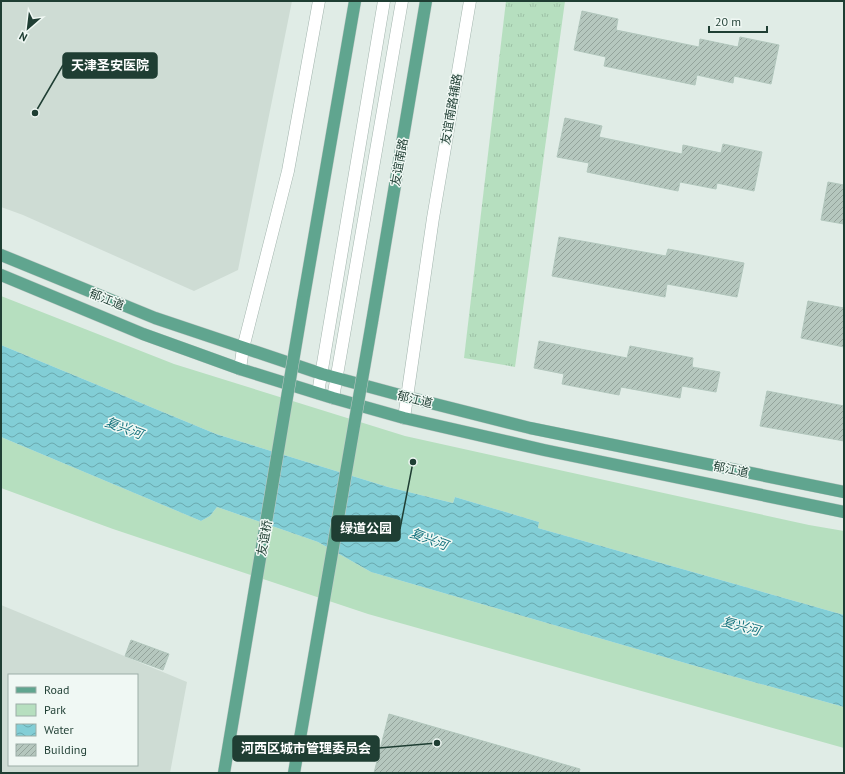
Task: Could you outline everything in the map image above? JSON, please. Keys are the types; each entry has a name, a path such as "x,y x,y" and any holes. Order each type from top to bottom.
{"main road":[{"name":"友谊桥","path":"224,773 355,1"},
{"name":"友谊南路","path":"294,773 426,1"},
{"name":"郁江道","path":"1,255 155,318 322,374 530,428 844,492"},
{"name":"郁江道","path":"1,275 143,334 240,369 404,418 544,450 844,512"}],"street":[{"path":"240,369 243,348 288,171 319,1"},
{"path":"318,393 384,1"},
{"path":"333,398 402,1"},
{"name":"友谊南路辅路","path":"404,418 433,218 470,1"}],"shaded area":[{"path":"1,1 292,1 238,270 194,291 23,215 1,207"},
{"path":"1,605 187,682 170,773 1,773"}],"green space":[{"path":"506,1 565,1 515,367 464,358"},
{"path":"1,296 174,364 405,436 809,525 844,531 844,615 538,528 539,522 455,497 453,503 388,487 216,434 1,345"},
{"path":"1,437 201,521 210,516 217,507 318,542 371,572 692,665 844,707 844,748 368,614 113,529 1,488"}],"water":[{"name":"复兴河","path":"1,345 216,434 388,487 453,503 455,497 539,522 538,528 844,615 844,707 692,665 371,572 318,542 217,507 210,516 201,521 1,437"}],"building":[{"path":"582,11 618,19 616,30 699,47 700,39 738,47 740,37 779,45 771,84 734,76 733,83 697,75 695,85 604,66 606,57 574,50"},
{"path":"565,118 602,126 599,137 682,154 683,145 721,153 723,144 762,152 754,191 717,183 716,189 680,182 678,191 587,172 589,163 557,157"},
{"path":"828,182 844,185 844,224 821,220"},
{"path":"559,237 666,256 668,249 744,263 737,297 667,284 665,297 552,276"},
{"path":"808,301 844,308 844,347 801,338"},
{"path":"539,341 627,358 630,346 693,358 692,367 720,372 716,392 682,386 680,398 621,387 619,395 562,384 564,374 534,368"},
{"path":"767,391 844,406 844,441 760,426"},
{"path":"131,640 169,654 163,670 125,656"},
{"path":"389,714 580,769 579,773 374,773"}],"place":[{"name":"天津圣安医院","path":"35,113"},
{"name":"绿道公园","path":"413,462"},
{"name":"河西区城市管理委员会","path":"437,743"}]}
